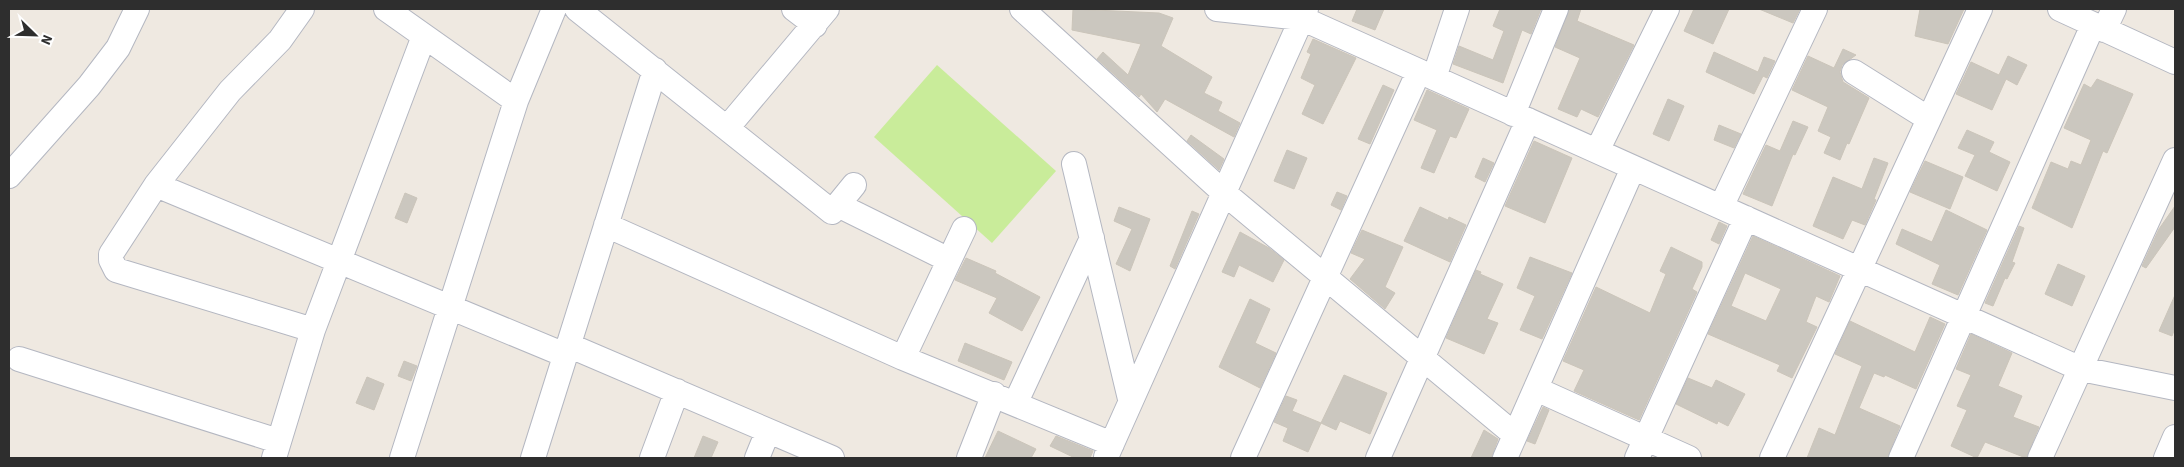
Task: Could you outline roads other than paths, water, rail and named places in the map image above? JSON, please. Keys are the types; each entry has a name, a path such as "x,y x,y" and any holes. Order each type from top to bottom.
{"street":[{"path":"9,176 89,86 118,48 137,9"},
{"path":"302,9 280,40 230,91 156,185 111,254 111,260 116,270 313,330"},
{"path":"386,9 516,100"},
{"path":"402,458 516,100 554,9"},
{"path":"576,9 832,212 854,185"},
{"path":"727,128 821,17 794,9"},
{"path":"1022,9 1223,192 1515,435"},
{"path":"1217,9 1304,14 1427,75 2081,369 2175,388"},
{"path":"1243,458 1326,277 1458,9"},
{"path":"1378,458 1422,357 1521,117 1556,9"},
{"path":"1597,151 1667,9"},
{"path":"1720,207 1815,9"},
{"path":"1772,458 1980,9"},
{"path":"2060,9 2175,62"},
{"path":"1901,458 1964,316 2098,28 2114,9"},
{"path":"606,225 903,358 1016,402 1109,451 1130,398 1304,14"},
{"path":"19,359 276,450 313,330 424,36"},
{"path":"533,458 654,70"},
{"path":"1854,72 1929,119"},
{"path":"2040,458 2175,160"},
{"path":"1074,164 1130,398"},
{"path":"1505,458 1633,168"},
{"path":"156,185 451,306 677,391 832,458"},
{"path":"838,205 950,260"},
{"path":"1641,448 1746,218"},
{"path":"903,358 964,229"},
{"path":"1016,402 1092,238"},
{"path":"1536,389 1641,448 1689,458"},
{"path":"652,458 677,391"},
{"path":"969,458 994,394"},
{"path":"756,458 768,431"},
{"path":"2166,458 2175,437"}]}
